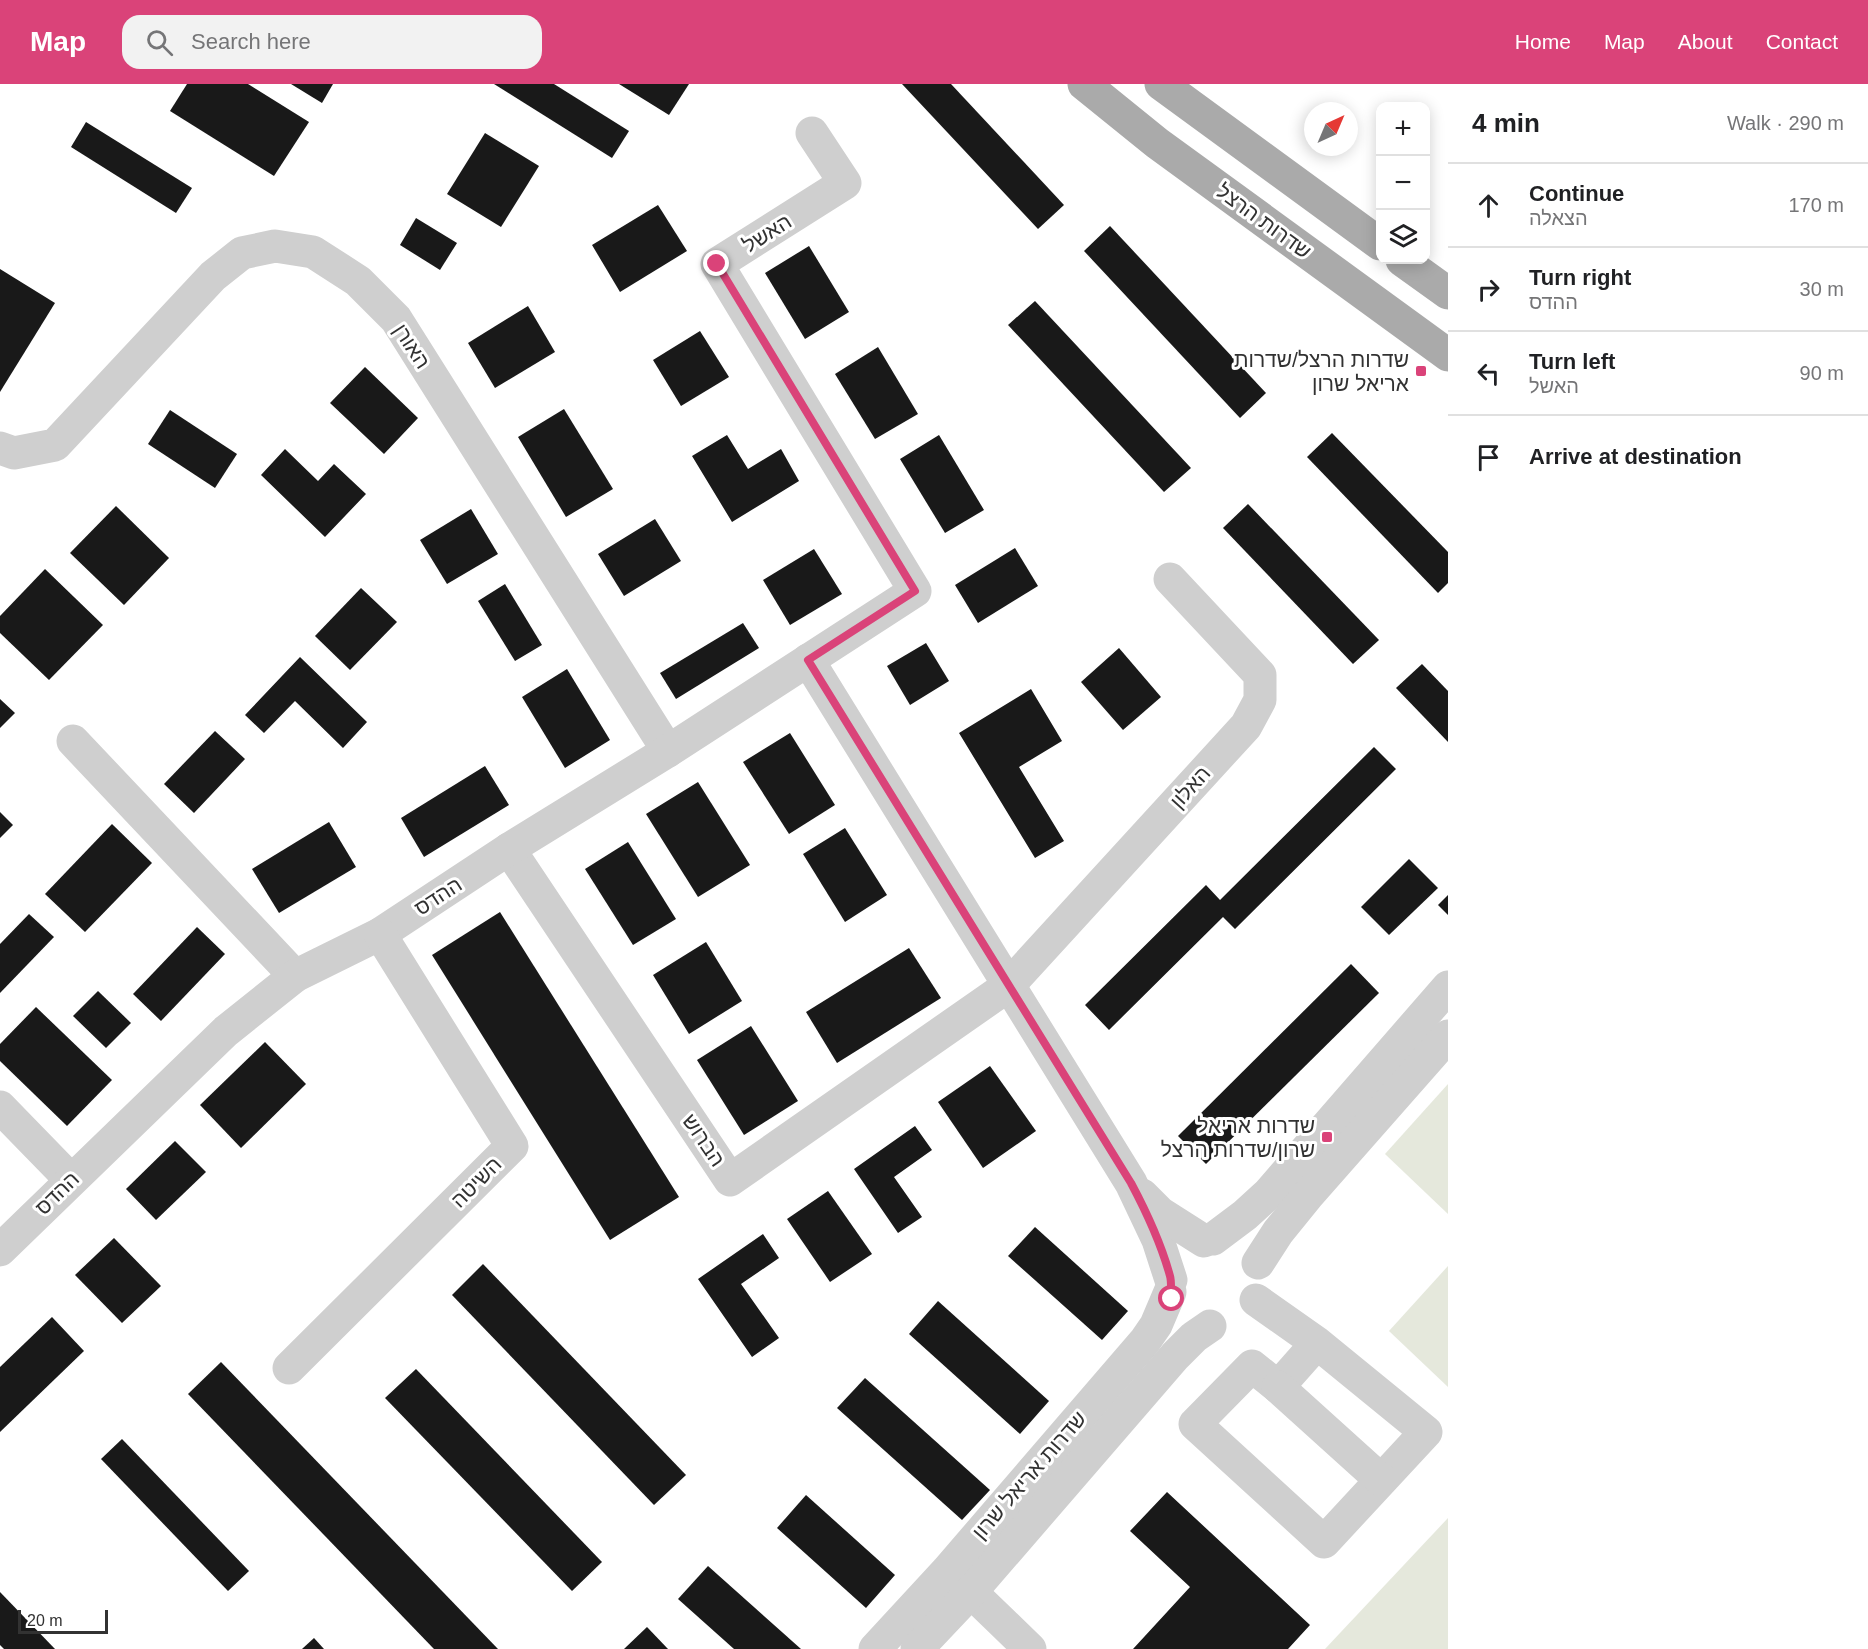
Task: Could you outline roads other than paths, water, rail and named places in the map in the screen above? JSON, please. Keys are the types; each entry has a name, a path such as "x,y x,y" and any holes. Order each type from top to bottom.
{"main road":[{"name":"שדרות הרצל","path":"1084,84 1157,143 1448,355"},
{"path":"1161,84 1376,241"},
{"path":"1408,264 1448,293"}],"street":[{"name":"האשל","path":"812,133 845,183 717,264 915,591"},
{"name":"האורן","path":"0,448 14,453 55,445 213,276 242,253 275,246 313,252 358,281 396,319 668,751"},
{"name":"האלון","path":"1008,986 1246,726 1260,700 1260,675 1170,579"},
{"name":"ההדס","path":"0,1250 226,1031 295,976 380,934 509,849 668,751 915,591"},
{"path":"808,660 1131,1183 1154,1229 1171,1286 1174,1305 1184,1316 1198,1324 1210,1326 1222,1325 1235,1320 1248,1310 1256,1300 1262,1280 1258,1263 1246,1248 1227,1239 1209,1240 1160,1213 1131,1183"},
{"path":"73,741 295,976"},
{"name":"הברוש","path":"509,849 730,1180 1008,986"},
{"name":"השיטה","path":"289,1368 512,1146 380,934"},
{"path":"1171,1286 1180,1262 1193,1249 1245,1215 1268,1194 1448,987"},
{"path":"1258,1263 1278,1232 1308,1195 1448,1036"},
{"path":"0,1107 71,1180"},
{"name":"שדרות אריאל שרון","path":"875,1649 947,1571 1145,1341 1156,1325 1171,1286"},
{"path":"1256,1300 1317,1343 1426,1432 1324,1542 1195,1424 1252,1366 1381,1480"},
{"name":"שדרות אריאל שרון","path":"918,1649 971,1592 1184,1346 1210,1326"},
{"path":"1278,1387 1317,1343"},
{"path":"971,1592 1030,1649"}],"place":[{"name":"שדרות הרצל/שדרות אריאל שרון","path":"1421,371"},
{"name":"שדרות אריאל שרון/שדרות הרצל","path":"1327,1137"}]}
